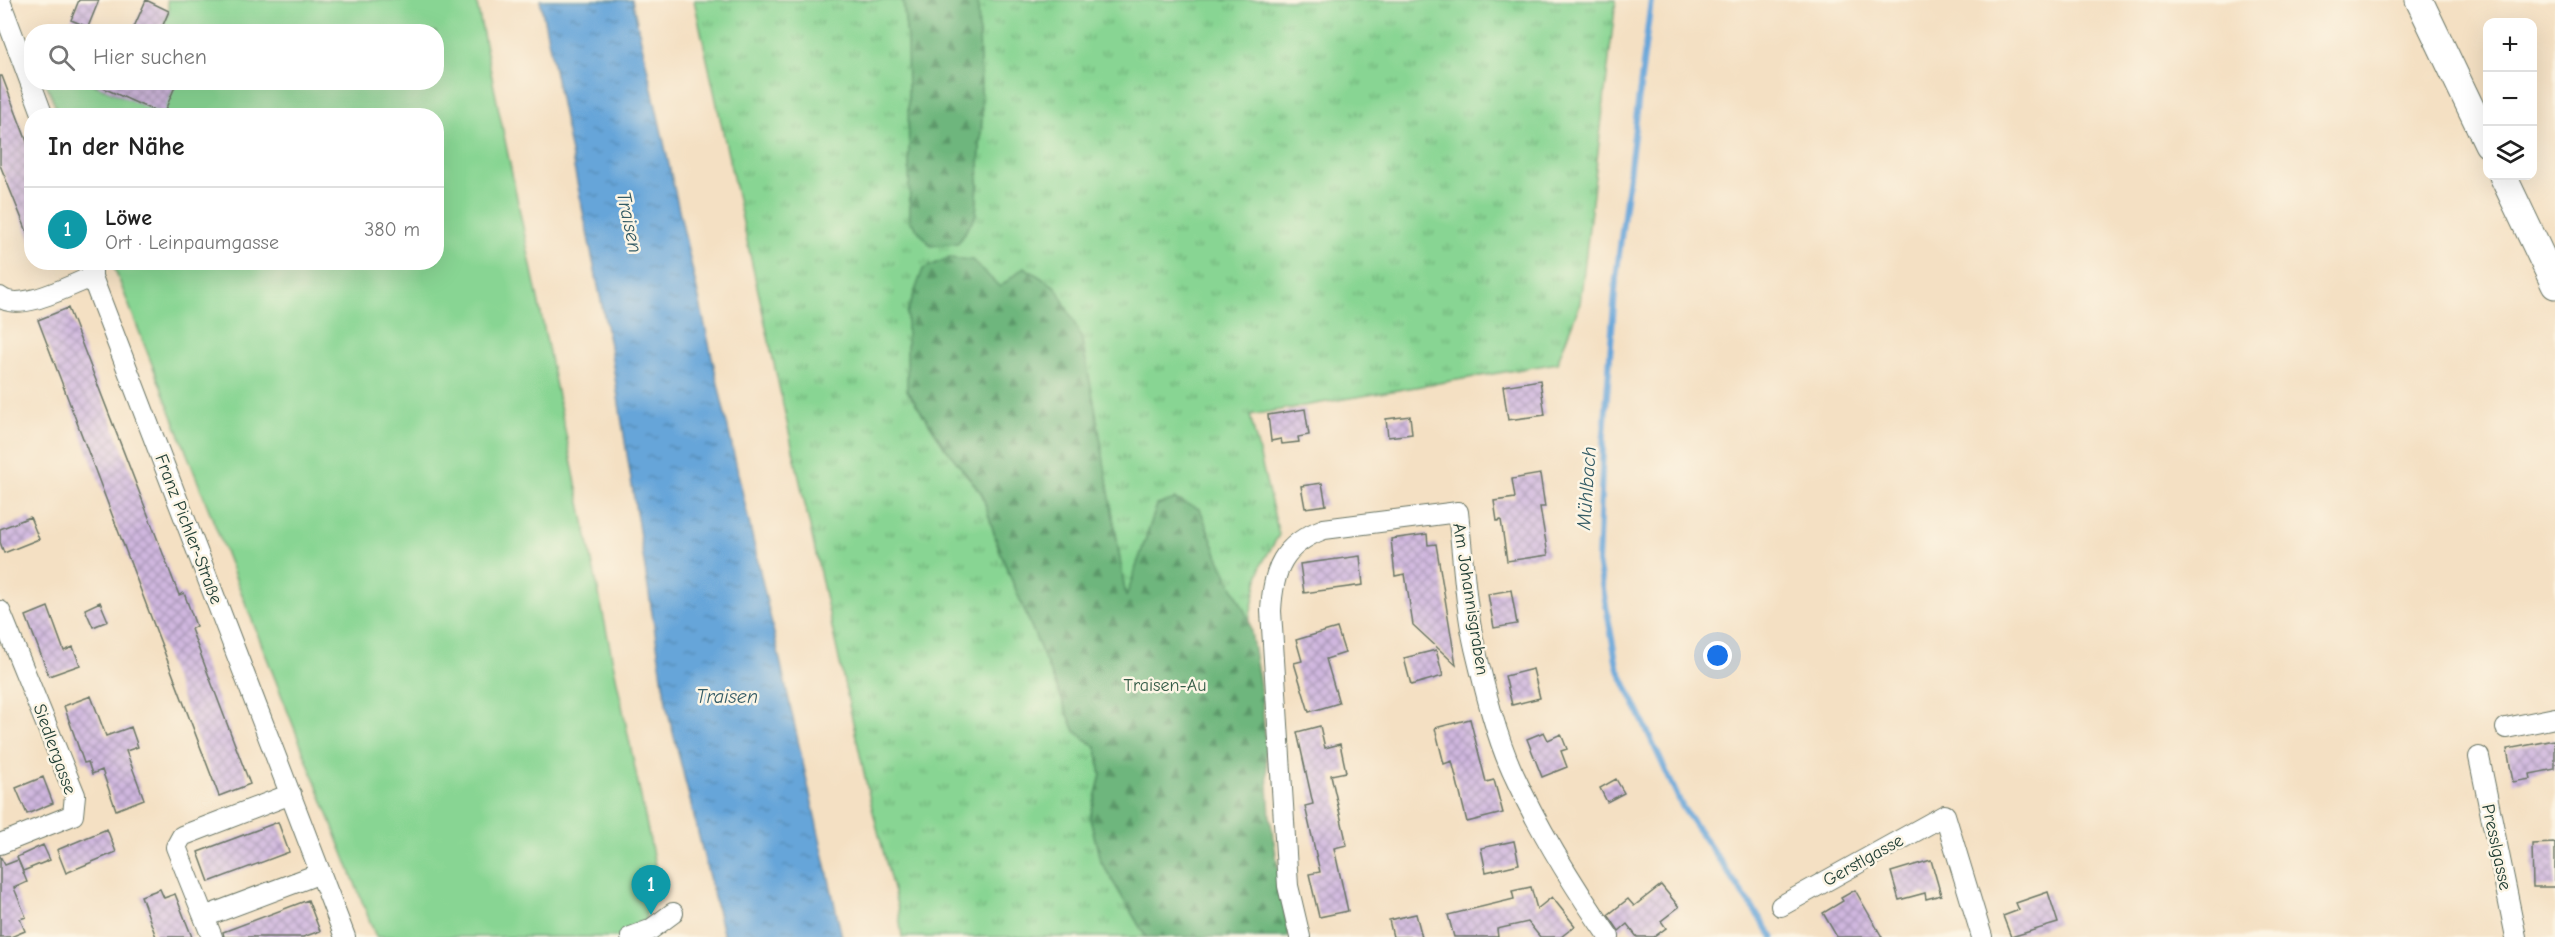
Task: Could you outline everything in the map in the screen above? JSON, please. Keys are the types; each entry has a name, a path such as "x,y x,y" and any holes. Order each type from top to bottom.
{"main road":[{"path":"2419,0 2483,136"},
{"path":"2505,180 2555,285"}],"street":[{"path":"0,1 24,65"},
{"path":"33,90 40,108"},
{"path":"0,297 6,302 23,303 92,270"},
{"name":"Franz Pichler-Straße","path":"92,270 345,937"},
{"name":"Am Johannisgraben","path":"1300,937 1288,886 1271,611 1272,590 1276,575 1290,549 1304,536 1324,529 1458,512 1475,646 1490,706 1511,769 1570,882 1609,937"},
{"name":"Siedlergasse","path":"0,611 75,795 73,815 0,844"},
{"path":"2506,728 2555,718"},
{"name":"Presslgasse","path":"2479,757 2516,937"},
{"path":"212,937 176,847 182,836 291,794"},
{"name":"Gerstlgasse","path":"1781,906 1945,815 1982,937"},
{"path":"204,918 321,873"},
{"path":"631,937 650,930 674,913"}],"green space":[{"path":"167,0 476,0 661,894 652,903 647,913 648,937 376,937 115,270 444,270 444,108 56,108 49,90 107,90 143,105 150,90 444,90 444,24 164,24 169,11"},
{"path":"694,0 903,0 907,37 976,215 982,116 977,0 1616,0 1580,303 1557,363 1250,415 1279,535 1261,565 1249,620 1218,557 1200,509 1157,505 1126,599 1115,526 907,390 944,446 982,494 1000,552 1075,731 1096,747 1101,775 1090,818 1100,860 1146,937 902,937 898,909 870,800"},
{"path":"903,0 977,0 978,4 982,116 976,215 958,243 931,246 910,221 907,38"},
{"name":"Traisen-Au","path":"948,258 972,260 1000,287 1024,267 1056,287 1081,336 1096,412 1126,597 1157,505 1175,499 1200,509 1218,557 1249,620 1262,698 1270,817 1289,937 1146,937 1100,860 1090,818 1101,775 1096,747 1075,731 1000,552 982,494 944,446 907,390 907,313 923,269"}],"water":[{"name":"Traisen","path":"540,0 632,0 842,937 724,937 667,708 609,340"}],"building":[{"path":"79,0 99,0 89,24 81,24 71,20"},
{"path":"146,0 169,11 163,24 135,24"},
{"path":"0,76 2,76 24,134 24,224 0,165"},
{"path":"108,90 174,90 166,108 148,108"},
{"path":"68,308 179,595 184,593 196,626 191,629 250,784 219,796 38,320"},
{"path":"1540,380 1545,415 1508,420 1503,386"},
{"path":"1305,409 1309,435 1298,437 1299,442 1282,444 1281,439 1271,441 1268,415"},
{"path":"1410,416 1412,434 1388,437 1386,419"},
{"path":"1540,474 1545,507 1540,507 1548,555 1507,561 1501,520 1497,521 1494,501 1515,498 1512,479"},
{"path":"1322,483 1326,505 1305,508 1301,486"},
{"path":"30,517 39,539 4,553 0,542 0,529"},
{"path":"1427,534 1428,545 1436,544 1456,665 1413,625 1405,574 1395,576 1391,539"},
{"path":"1360,556 1363,585 1304,593 1300,564"},
{"path":"1511,590 1517,624 1494,628 1488,594"},
{"path":"100,602 108,621 93,627 85,609"},
{"path":"48,607 64,651 73,647 80,665 49,676 26,616"},
{"path":"1337,628 1345,653 1326,659 1339,703 1309,712 1294,663 1302,661 1296,640"},
{"path":"1436,650 1443,676 1411,685 1404,658"},
{"path":"1533,669 1540,698 1512,705 1505,676"},
{"path":"91,696 106,736 131,727 138,747 126,751 144,799 116,810 102,770 92,774 88,762 84,763 64,706"},
{"path":"1470,719 1486,782 1494,780 1503,813 1467,822 1452,761 1444,764 1435,728"},
{"path":"1320,726 1325,748 1340,744 1346,772 1331,775 1347,845 1334,848 1348,911 1319,917 1309,874 1320,872 1305,806 1313,804 1297,732"},
{"path":"1544,732 1548,740 1561,734 1567,749 1561,751 1567,767 1542,777 1527,739"},
{"path":"2555,740 2555,769 2530,774 2531,779 2513,782 2507,749"},
{"path":"43,777 53,803 27,814 16,788"},
{"path":"1616,779 1624,793 1607,802 1600,788"},
{"path":"278,822 289,852 209,882 198,852"},
{"path":"107,829 116,852 66,873 57,850"},
{"path":"1514,841 1519,864 1486,872 1481,848"},
{"path":"2555,843 2555,887 2533,887 2532,844"},
{"path":"43,845 50,860 23,871 17,857"},
{"path":"0,856 5,865 18,860 27,882 14,888 26,917 20,919 25,931 11,937 0,937"},
{"path":"1931,860 1941,895 1926,899 1925,893 1899,900 1891,872"},
{"path":"1661,885 1679,907 1661,921 1666,928 1654,937 1637,937 1627,924 1619,931 1608,915 1628,899 1634,906"},
{"path":"1531,887 1537,909 1552,897 1575,926 1561,937 1540,937 1528,922 1497,929 1498,937 1454,937 1448,915 1514,899 1512,891"},
{"path":"160,889 164,898 175,894 192,937 156,937 141,896"},
{"path":"1855,890 1882,937 1837,937 1823,913 1843,901 1841,898"},
{"path":"2048,892 2058,923 2011,937 2003,916 2019,910 2016,903"},
{"path":"308,900 320,931 303,937 224,937 223,932"},
{"path":"1416,914 1422,937 1393,937 1389,920"}],"waterway":[{"name":"Mühlbach","path":"1651,0 1616,278 1603,447 1598,562 1617,666 1683,808 1773,937"}],"place":[{"name":"Löwe","path":"651,915"}]}
